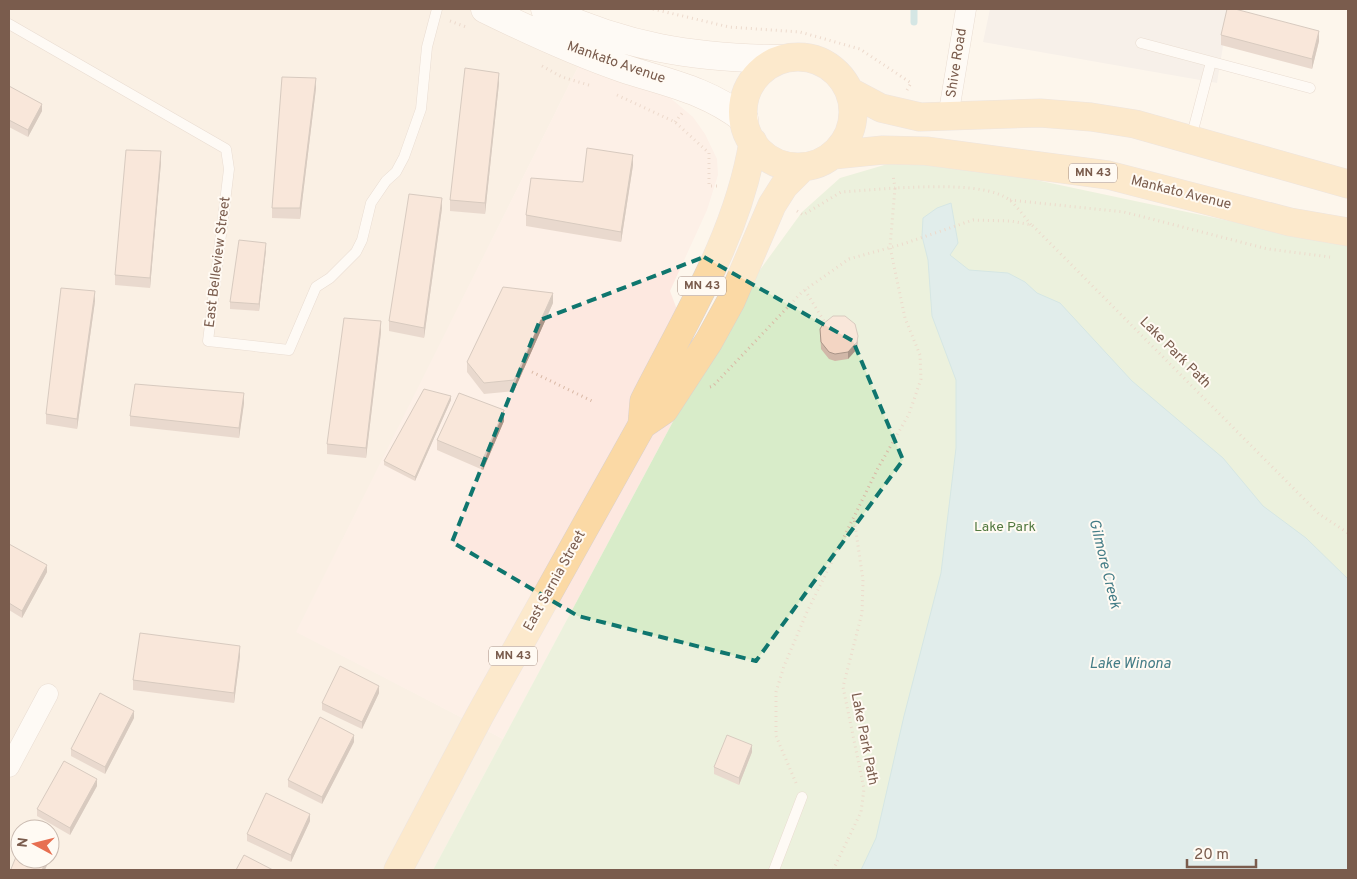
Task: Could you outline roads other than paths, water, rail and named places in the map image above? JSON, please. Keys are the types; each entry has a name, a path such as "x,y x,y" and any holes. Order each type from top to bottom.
{"main road":[{"name":"Mankato Avenue","path":"545,9 597,32 642,45 696,55 780,59 805,56 818,60 830,67 849,91 865,100 901,114 920,117 1040,114 1091,117 1135,124 1348,184"},
{"name":"Mankato Avenue","path":"478,19 535,34 587,55 700,92 726,105 748,131 762,154 774,162 788,166 803,167 819,163 833,155 883,150 926,150 1108,175 1290,222 1348,232"},
{"name":"Mankato Avenue","path":"748,131 745,102 753,81 768,66 780,59"},
{"path":"833,155 843,142 850,126 852,108 849,91"},
{"name":"East Sarnia Street","path":"398,870 480,715 642,425 644,401 722,247 739,200 748,131"},
{"name":"East Sarnia Street","path":"642,425 664,410 682,382 731,301 772,204 784,186 803,167"}],"street":[{"name":"Shive Road","path":"948,117 966,9"},
{"path":"9,767 48,694"}],"lane":[{"name":"East Belleview Street","path":"9,24 226,149 229,169 208,341 289,350 316,287 330,278 356,252 362,240 371,203 386,181 396,172 404,157 421,109 427,46 437,12"},
{"path":"1141,43 1310,88"},
{"path":"1191,139 1211,62"},
{"path":"774,870 802,797"}],"water":[{"name":"Lake Winona","path":"951,203 958,243 950,255 969,270 1008,273 1025,282 1037,293 1060,303 1132,381 1223,458 1263,506 1306,538 1348,579 1348,870 861,870 876,838 904,716 941,573 956,448 956,380 932,316 928,260 922,236 923,218 937,208"}],"waterway":[{"name":"Gilmore Creek","path":"914,9 914,22"}],"park label":[{"name":"Lake Park","path":"1005,527"}]}
